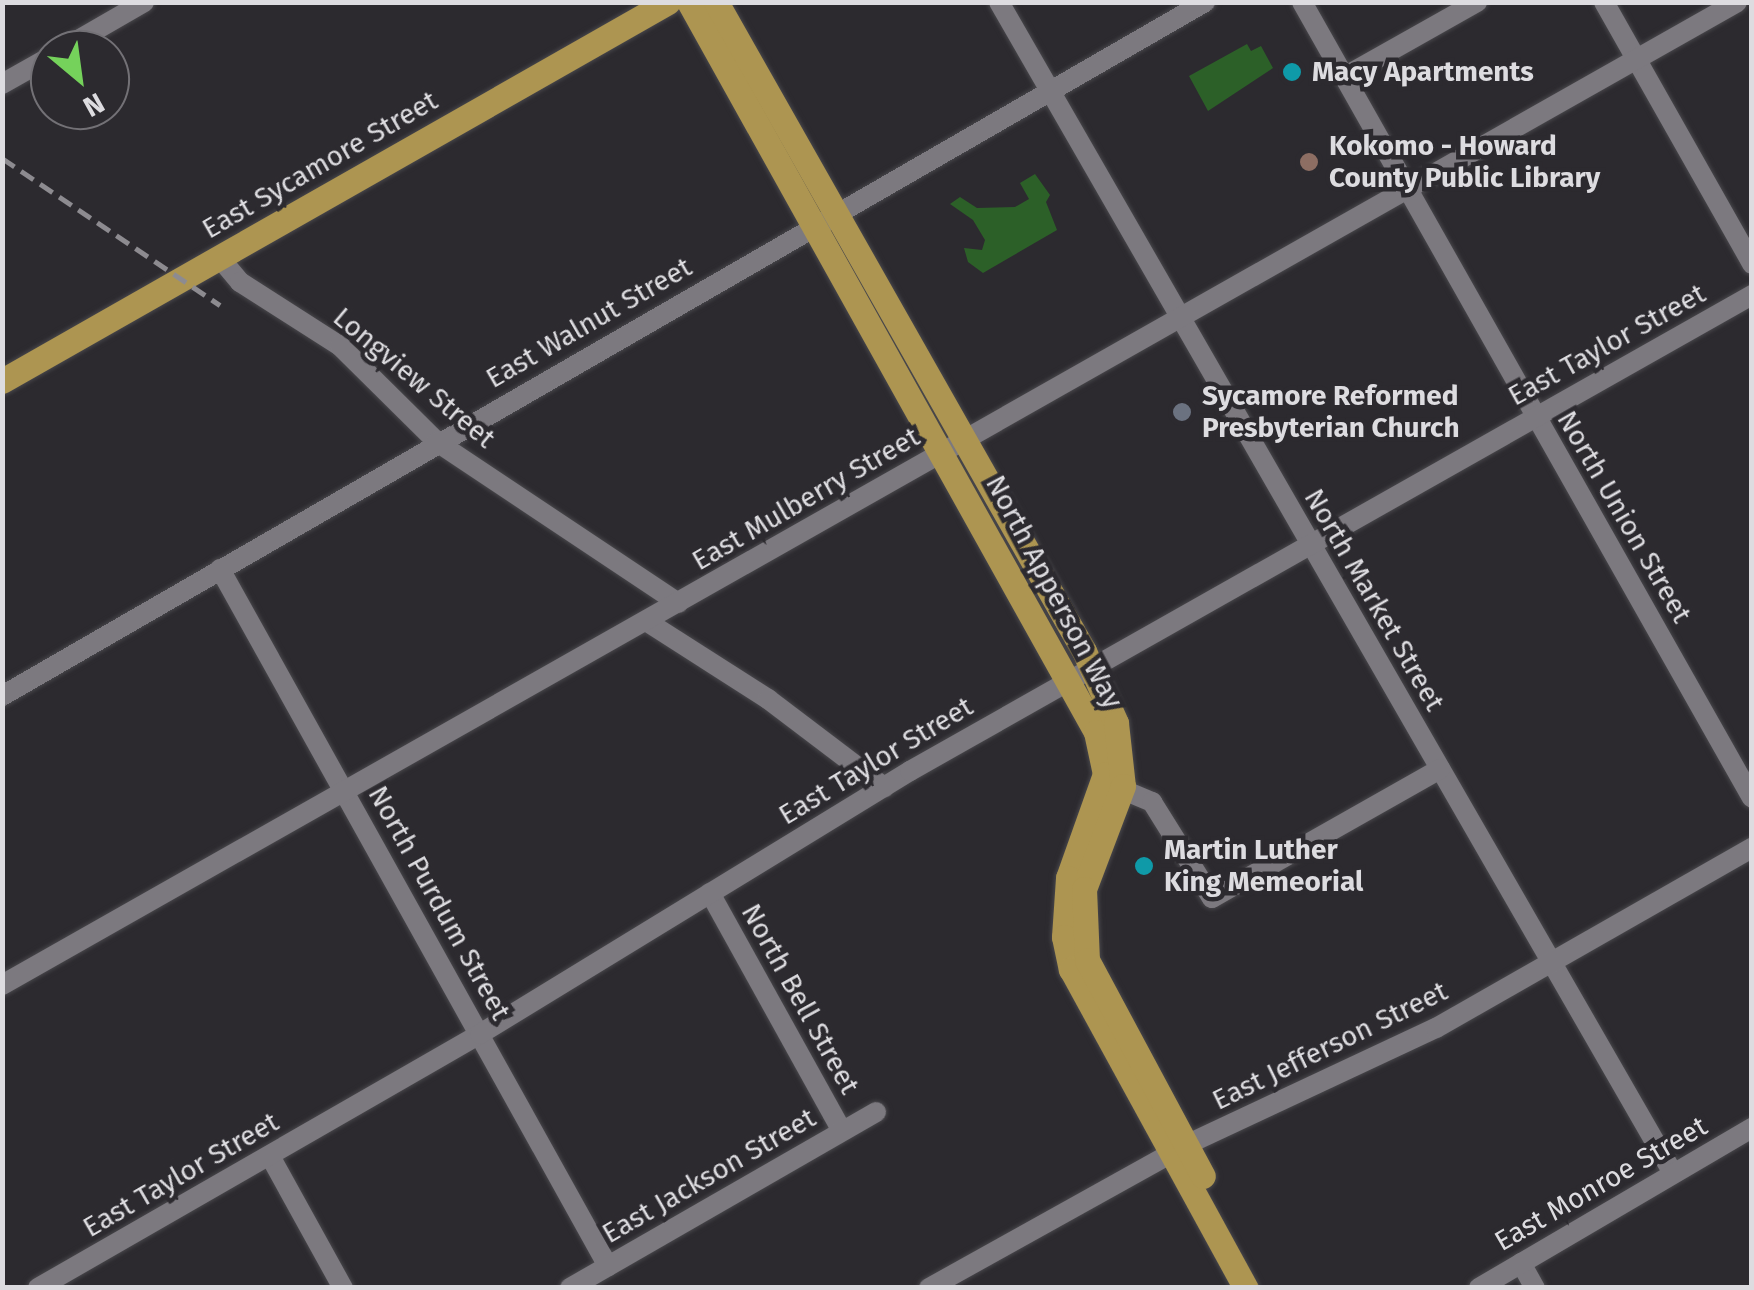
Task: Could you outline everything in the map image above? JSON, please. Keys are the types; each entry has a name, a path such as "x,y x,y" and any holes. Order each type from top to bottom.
{"main road":[{"name":"East Sycamore Street","path":"2,382 668,2"},
{"name":"North Apperson Way","path":"688,2 825,218"},
{"name":"North Apperson Way","path":"716,2 825,218 1082,672 1116,723 1113,785 1068,878 1064,937 1081,994 1265,1288"},
{"name":"North Apperson Way","path":"1179,1149 1246,1288"}],"street":[{"path":"96,30 144,2"},
{"name":"North Market Street","path":"999,2 1674,1172"},
{"name":"East Walnut Street","path":"2,696 1205,2"},
{"name":"North Union Street","path":"1302,2 1752,798"},
{"path":"1344,76 1476,2"},
{"path":"1604,2 1752,264"},
{"name":"East Mulberry Street","path":"2,985 1738,2"},
{"path":"5,77 30,66"},
{"name":"Longview Street","path":"219,257 240,282 340,346 437,442 678,603"},
{"name":"East Taylor Street","path":"38,1288 480,1034 884,787 1082,672 1752,296"},
{"name":"North Purdum Street","path":"220,568 608,1266"},
{"path":"646,620 768,698 884,787"},
{"path":"1113,785 1152,802 1212,898 1440,769"},
{"name":"East Jefferson Street","path":"943,1284 1179,1149 1436,1028 1752,848"},
{"name":"North Bell Street","path":"710,893 842,1131"},
{"name":"East Jackson Street","path":"570,1288 876,1112"},
{"name":"East Monroe Street","path":"1479,1288 1752,1128"},
{"path":"270,1156 343,1288"},
{"path":"1521,1263 1535,1288"}],"green space":[{"path":"1247,44 1251,51 1261,46 1273,68 1208,111 1189,76"},
{"path":"1035,174 1050,195 1046,202 1057,230 983,273 968,262 964,248 982,250 985,240 973,220 950,204 960,197 977,208 1015,207 1029,199 1020,183"}],"railway":[{"path":"2,158 220,305"}],"place":[{"name":"Macy Apartments","path":"1292,72"},
{"name":"Kokomo - Howard County Public Library","path":"1309,162"},
{"name":"Sycamore Reformed Presbyterian Church","path":"1182,412"},
{"name":"Martin Luther King Memeorial","path":"1144,866"}]}
